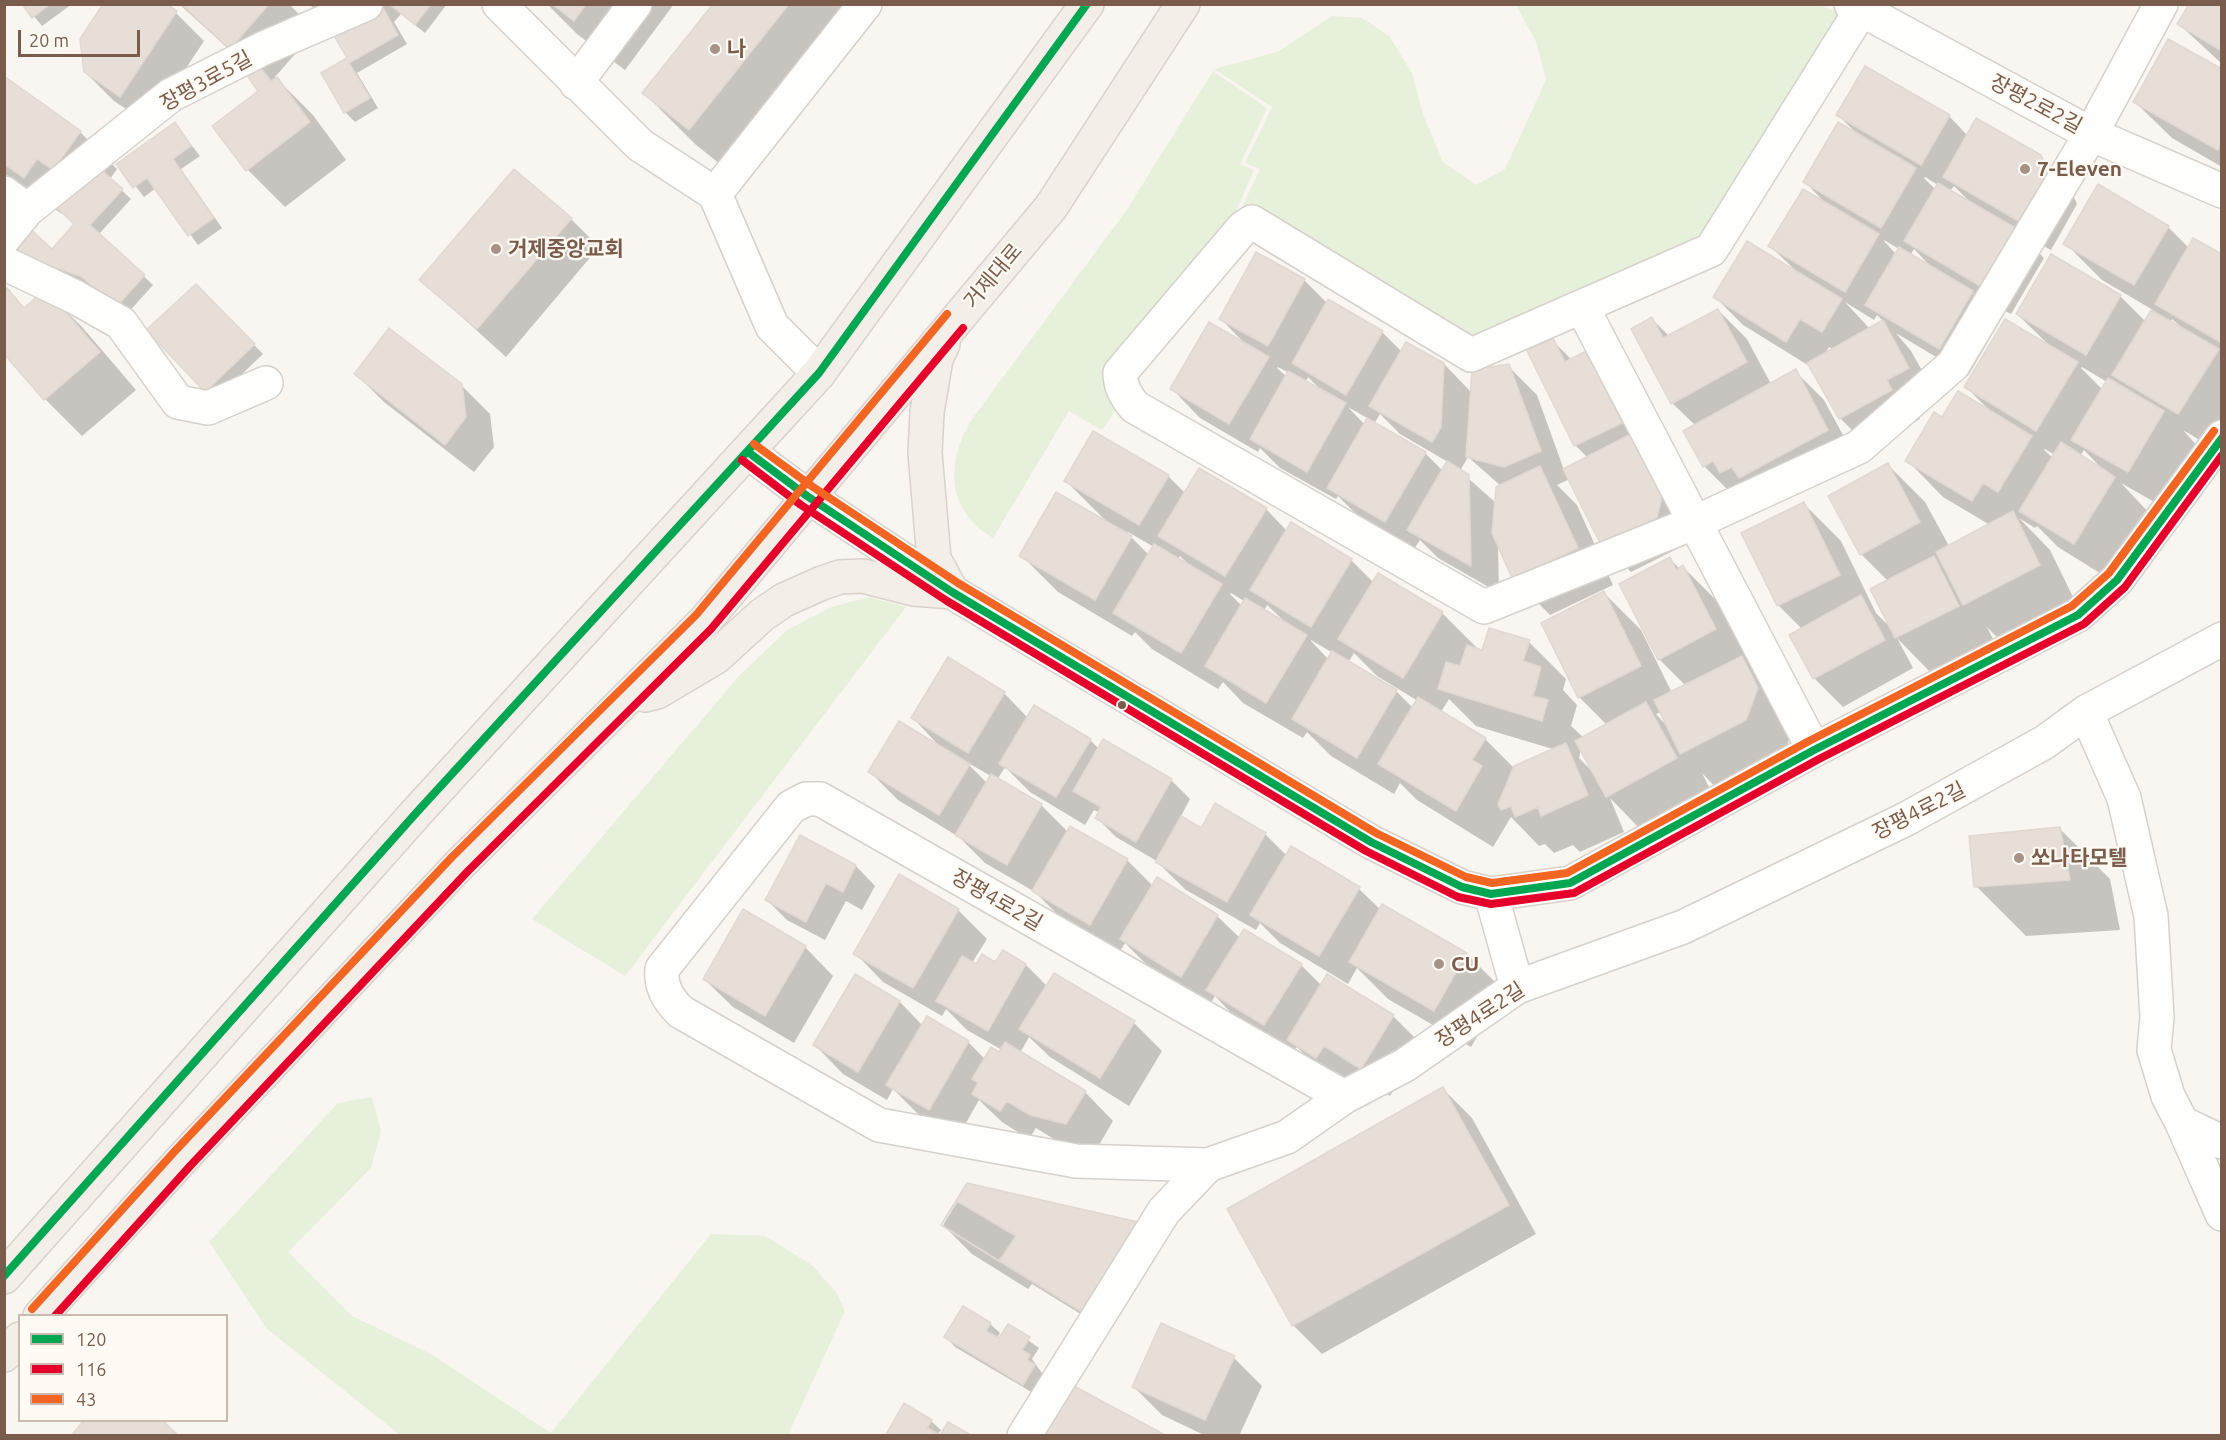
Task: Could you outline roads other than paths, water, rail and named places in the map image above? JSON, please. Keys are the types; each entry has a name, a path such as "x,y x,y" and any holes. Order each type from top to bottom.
{"main road":[{"path":"4,1277 417,812 819,373 1087,4"},
{"name":"거제대로","path":"42,1314 183,1158 460,864 704,622 807,496 1051,207 1183,4"},
{"path":"952,592 934,559 925,453 927,411 936,359 955,321"},
{"path":"628,698 657,692 716,657 762,615 784,600 822,583 840,578 863,576 914,589 952,592"},
{"path":"4,1355 18,1340"}],"street":[{"name":"장평3로5길","path":"4,238 16,201 171,95 264,48 366,4"},
{"path":"499,4 640,145 715,194 772,326 819,373"},
{"path":"576,83 635,4"},
{"path":"715,194 865,4"},
{"name":"장평2로2길","path":"1856,7 2091,134 2161,4"},
{"path":"1856,7 1711,250 1472,355 1252,222 1243,228 1120,373 1121,385 1126,397 1135,407 1484,607 1696,522 1859,447 1953,365 2091,134 2222,191"},
{"path":"4,263 75,297 121,323 178,402 208,408 266,383"},
{"path":"1582,307 1814,750"},
{"path":"748,452 807,496 952,592 1371,842 1462,887 1491,894 1570,883 1814,750 2078,615 2117,580 2222,437"},
{"name":"장평4로2길","path":"1208,1165 1076,1161 879,1125 796,1080 671,1003 661,978 662,969 792,807 806,799 820,799 1344,1096 1405,1065 1517,987 1683,927 1837,853 1996,770 2045,742 2086,712 2222,639"},
{"path":"2086,712 2124,798 2151,916 2157,1017 2154,1050 2168,1096 2222,1214"},
{"path":"1491,894 1517,987"},
{"path":"1024,1436 1164,1211 1208,1165 1287,1137 1344,1096"},
{"path":"2181,1123 2222,1143"}],"place":[{"name":"나","path":"715,49"},
{"name":"7-Eleven","path":"2025,169"},
{"name":"거제중앙교회","path":"496,249"},
{"name":"쏘나타모텔","path":"2019,858"},
{"name":"CU","path":"1439,964"}]}
